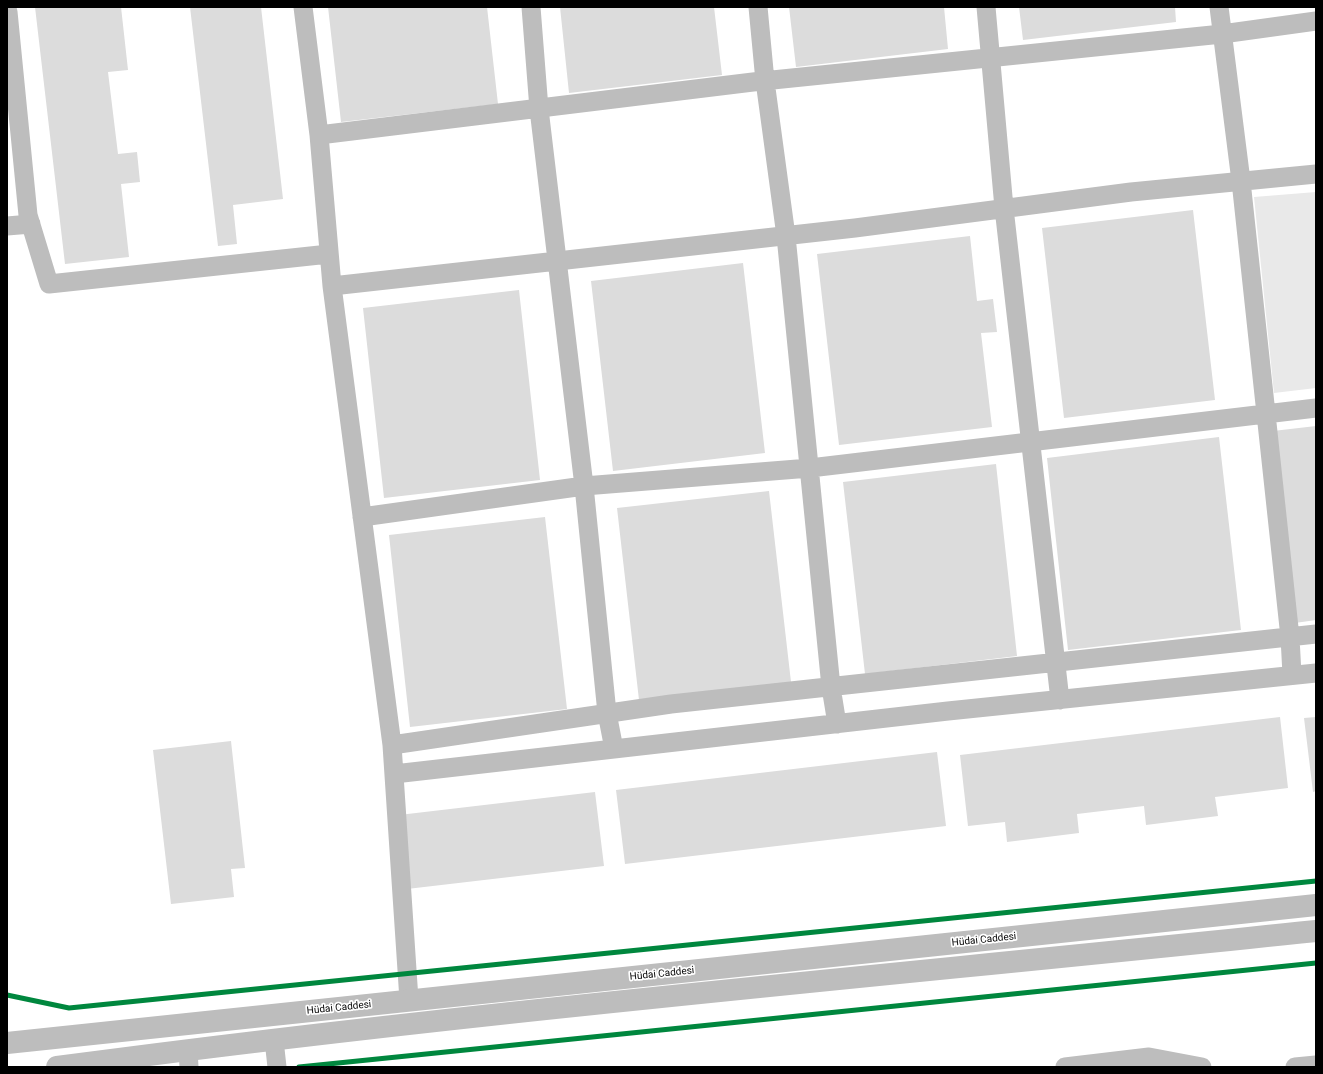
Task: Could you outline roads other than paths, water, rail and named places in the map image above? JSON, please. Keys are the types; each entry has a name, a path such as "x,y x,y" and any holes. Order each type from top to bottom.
{"street":[{"path":"303,7 319,135 332,286 392,745 409,1000"},
{"path":"531,7 539,109 584,486 608,714 614,749"},
{"path":"758,7 765,81 786,236 837,724"},
{"path":"986,7 992,58 1004,208 1060,700"},
{"path":"1219,7 1241,181 1290,637 1292,675"},
{"path":"8,12 28,214 49,284 329,254"},
{"path":"319,135 765,81 1222,34 1316,21"},
{"path":"332,286 786,236 1131,192 1316,174"},
{"path":"7,226 31,224"},
{"path":"362,517 584,486 810,468 1316,408"},
{"path":"392,745 671,704 1316,634"},
{"path":"394,774 837,724 1316,673"},
{"name":"Hüdai Caddesi","path":"7,1042 1316,904"},
{"path":"57,1067 188,1058 274,1040 484,1016 1316,931"},
{"path":"274,1040 277,1067"},
{"path":"1065,1067 1149,1057 1202,1067"},
{"path":"1295,1067 1316,1065"}]}
